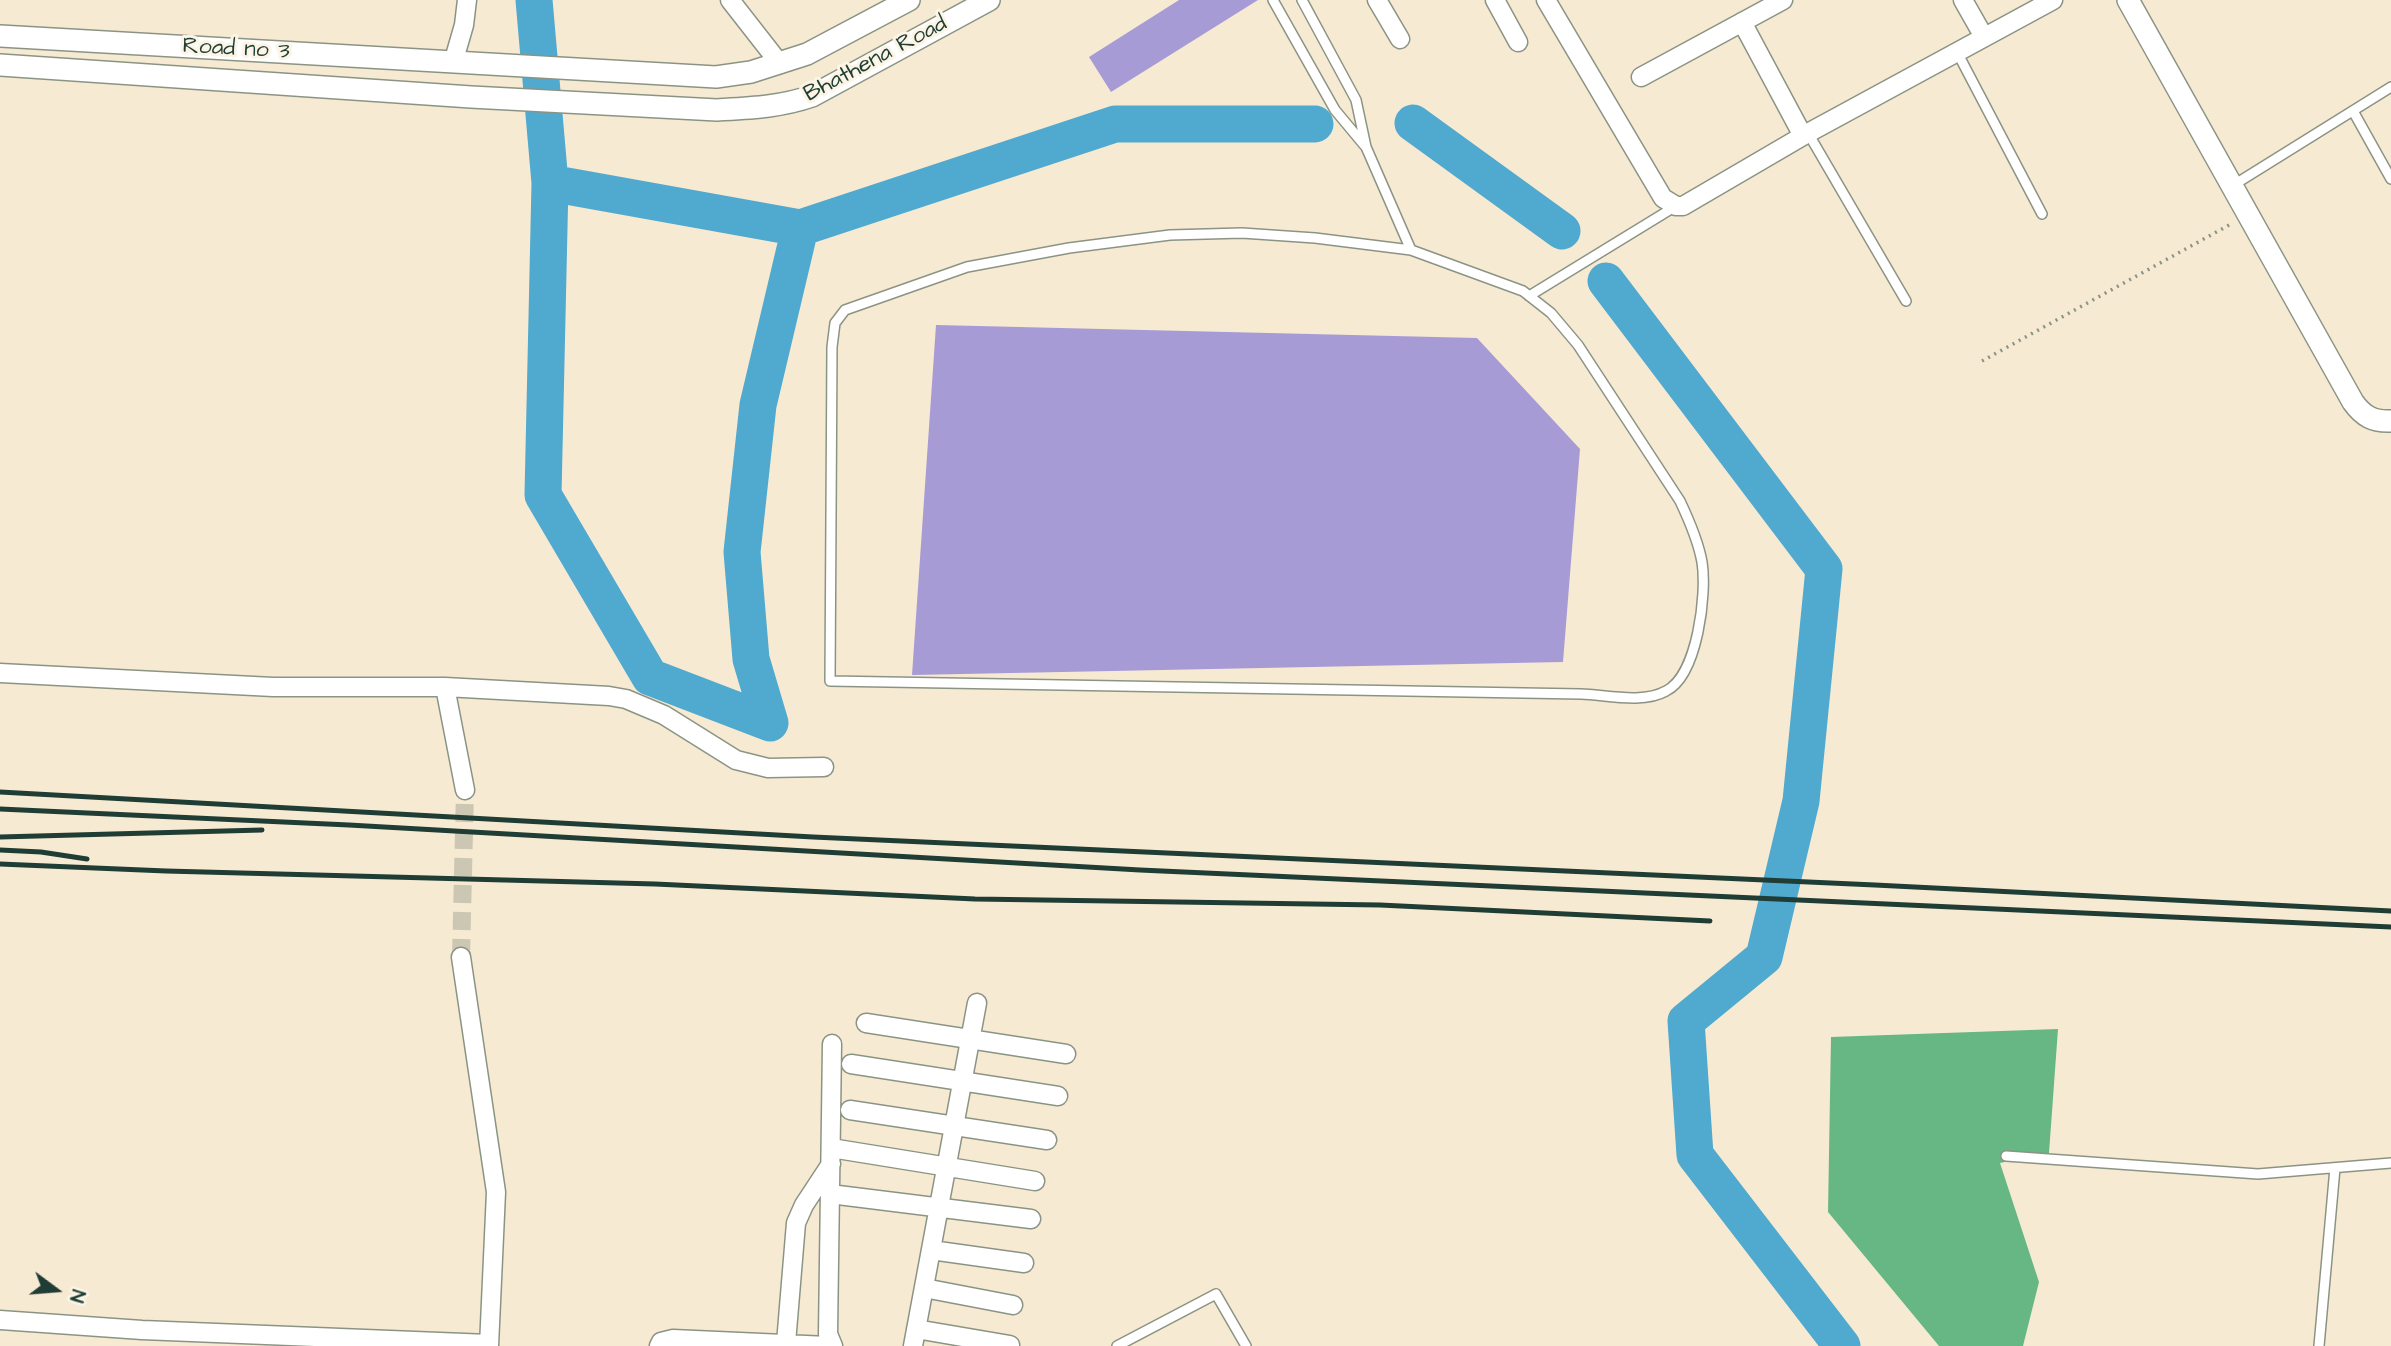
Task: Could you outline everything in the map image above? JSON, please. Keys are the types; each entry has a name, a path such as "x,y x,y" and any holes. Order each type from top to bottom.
{"street":[{"path":"463,64 467,0"},
{"path":"730,0 780,64"},
{"name":"Bhathena Road","path":"716,77 780,64 807,54 909,0"},
{"name":"Bhathena Road","path":"471,97 717,110 786,105 812,96 989,0"},
{"path":"1377,0 1400,39"},
{"path":"1494,0 1518,42"},
{"path":"1641,77 1783,0"},
{"path":"1963,0 1984,37"},
{"path":"1548,1 1663,198 1676,206 1683,206 1805,135 2053,0"},
{"path":"2128,0 2353,402 2371,419 2391,421"},
{"path":"1742,22 1805,135"},
{"name":"Road no 3","path":"0,37 716,77"},
{"name":"Road no 3","path":"0,65 471,97"},
{"path":"0,673 273,687 445,687 617,698 664,715 736,760 768,768 824,767"},
{"path":"445,687 465,790"},
{"path":"0,1320 142,1338 489,1345 496,1185 461,957"},
{"path":"977,1003 915,1338 1010,1345"},
{"path":"866,1023 1066,1054"},
{"path":"659,1346 661,1342 673,1339 831,1346 828,1334 832,1044"},
{"path":"851,1065 1058,1096"},
{"path":"849,1110 1047,1140"},
{"path":"831,1156 947,1167 1035,1181"},
{"path":"786,1343 796,1223 831,1156"},
{"path":"830,1194 1031,1219"},
{"path":"931,1250 1024,1263"},
{"path":"924,1288 1013,1305"}],"lane":[{"path":"1273,0 1335,110 1366,147"},
{"path":"1302,0 1356,100 1366,147 1411,250"},
{"path":"1958,52 2042,214"},
{"path":"2232,186 2391,88"},
{"path":"2353,111 2391,179"},
{"path":"1805,135 1906,301"},
{"path":"1529,296 1676,206"},
{"path":"1242,233 1315,238 1411,250 1491,278 1529,296 1551,313 1578,345 1680,501 1692,526 1702,562 1704,594 1692,653 1677,683 1669,690 1657,695 1637,697 830,681 832,347 835,323 845,310 967,267 1069,248 1170,235 1242,233"},
{"path":"2006,1156 2258,1174 2391,1163"},
{"path":"2319,1346 2335,1168"},
{"path":"1116,1346 1216,1294 1246,1346"}],"path":[{"path":"1982,361 2248,214"}],"green space":[{"path":"2058,1029 2049,1153 2000,1163 2039,1282 2023,1346 1939,1346 1828,1212 1831,1037"}],"building":[{"path":"1179,0 1258,0 1111,92 1089,57"},
{"path":"936,325 1477,338 1580,449 1563,662 912,675"}],"waterway":[{"path":"534,0 550,183 543,495 650,677 770,723 751,659 742,552 758,405 800,228 1115,124 1315,124"},
{"path":"1413,123 1562,231"},
{"path":"550,183 800,228"},
{"path":"1606,281 1824,569 1801,801 1764,957 1686,1021 1695,1155 1842,1346"}],"tunnel":[{"path":"461,957 465,790"}],"railway":[{"path":"0,792 813,837 2391,911"},
{"path":"0,809 349,825 1140,870 2391,927"},
{"path":"0,837 262,830"},
{"path":"0,850 41,852 87,859"},
{"path":"0,864 655,884 975,899 1380,905 1710,921"}]}
